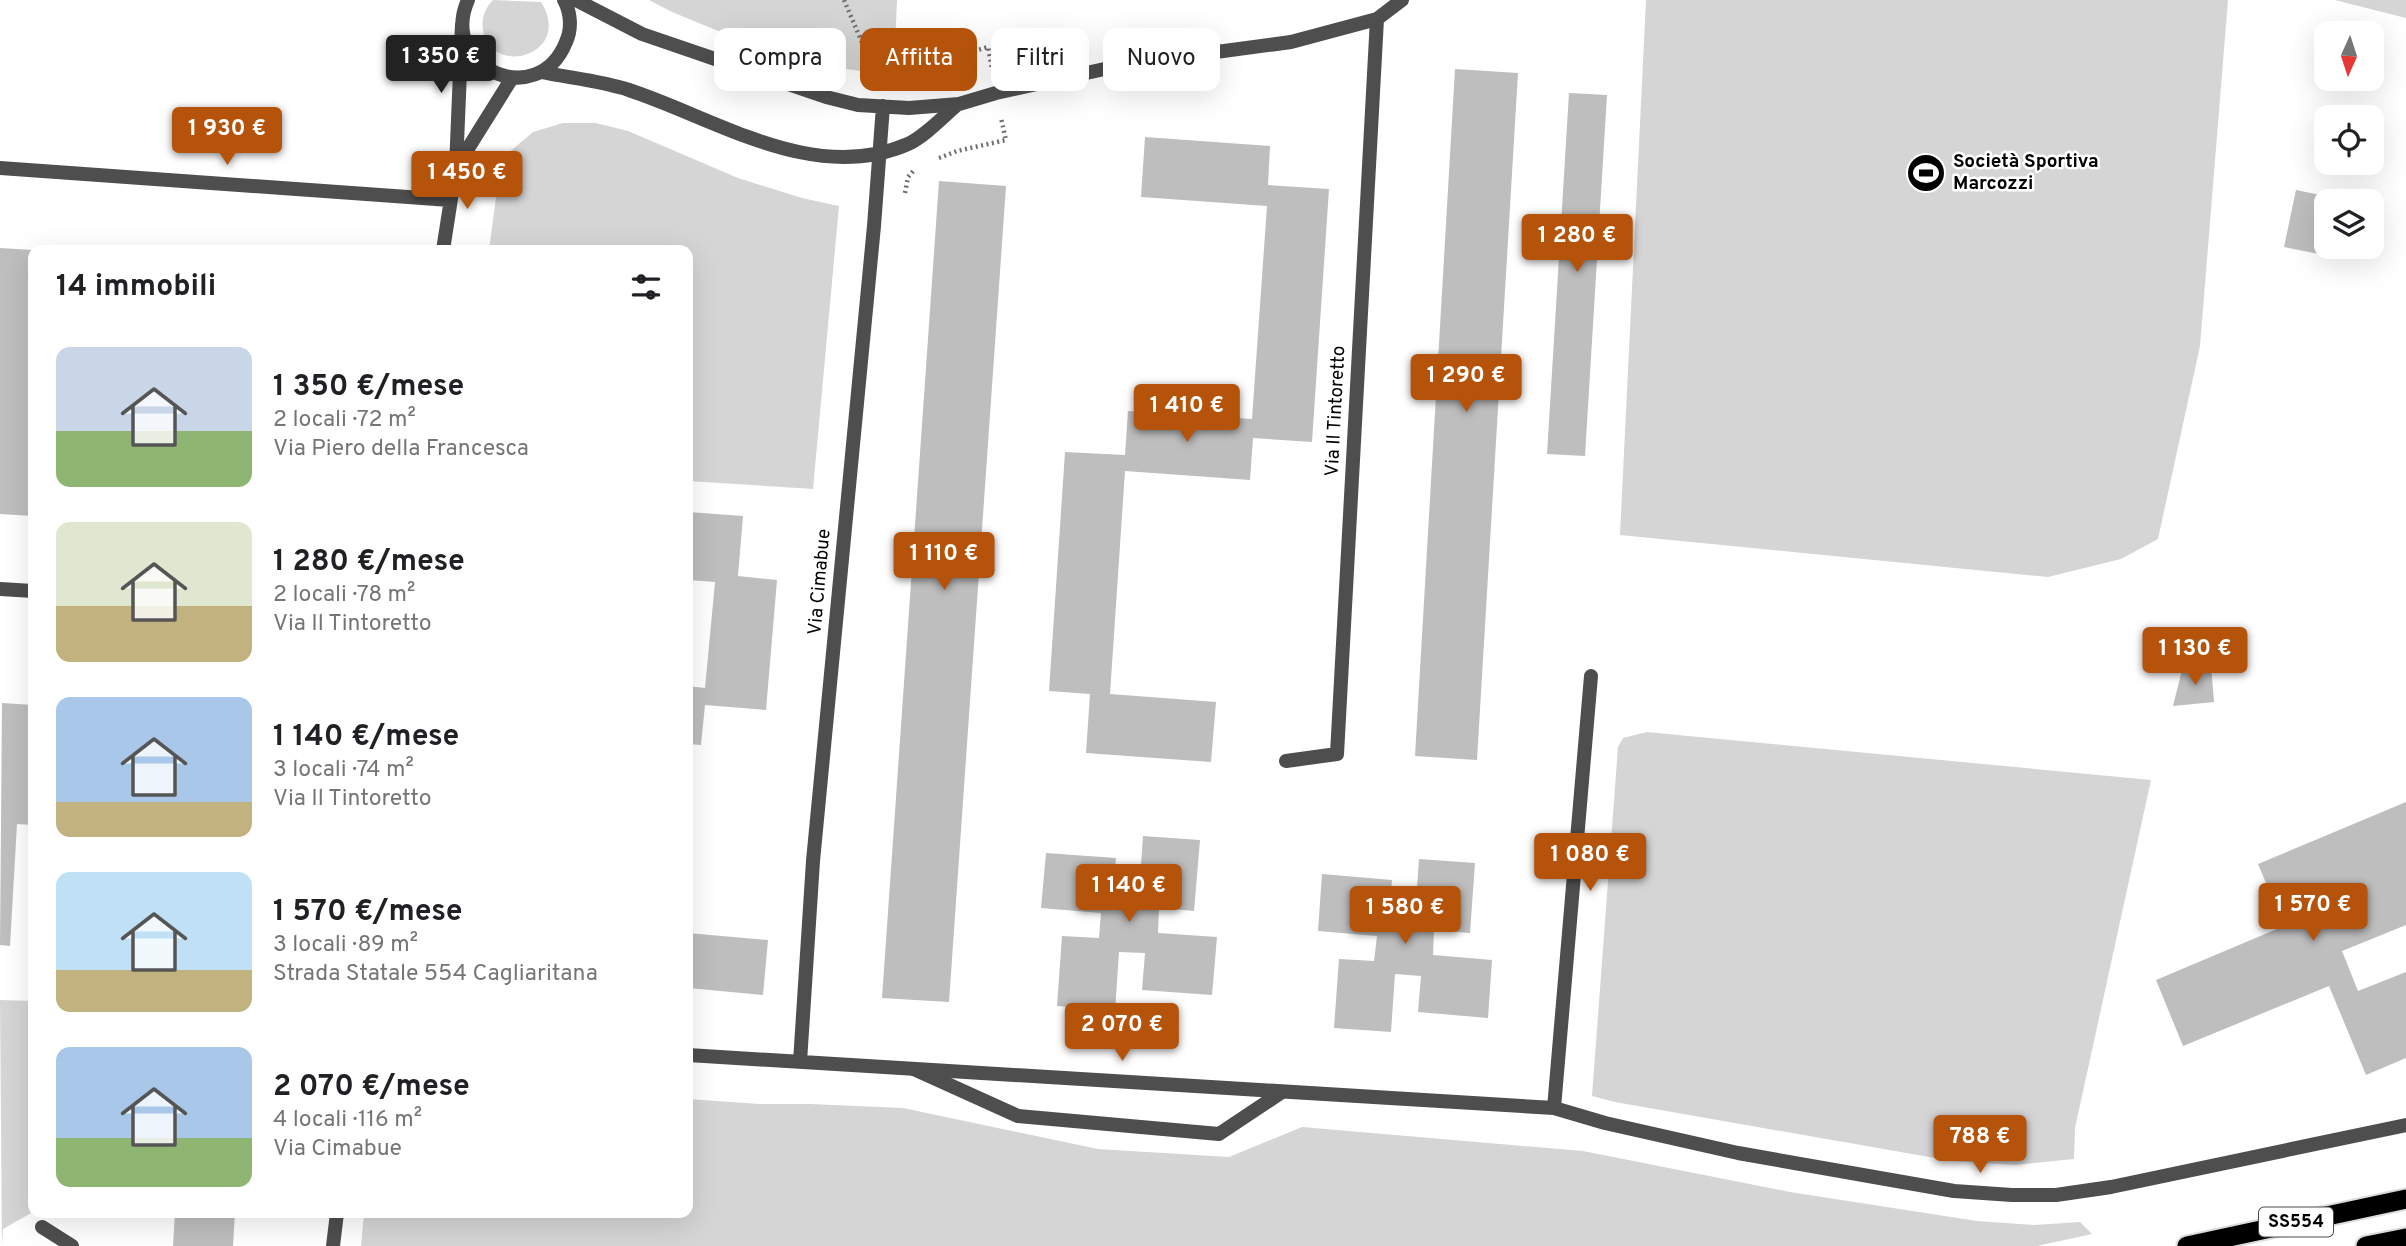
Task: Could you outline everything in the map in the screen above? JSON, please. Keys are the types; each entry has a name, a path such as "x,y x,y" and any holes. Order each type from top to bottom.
{"highway":[{"name":"SS554","path":"2187,1246 2406,1199"},
{"path":"2366,1246 2406,1238"}],"street":[{"path":"444,245 456,167 462,24 468,0"},
{"path":"462,24 464,40 477,61 496,74 512,78 527,77 553,64 562,52 568,38 570,22 564,0"},
{"path":"576,0 642,34 826,97 858,105 909,108 959,104 996,93 1127,64 1291,42 1377,19 1402,0"},
{"name":"Via Il Tintoretto","path":"1286,761 1336,754 1377,19"},
{"path":"541,72 626,89 763,143 831,158 869,155 910,144 959,104"},
{"path":"456,167 512,78"},
{"name":"Via Cimabue","path":"800,1062 813,861 881,152 883,106"},
{"path":"0,168 450,201"},
{"path":"0,589 28,591"},
{"path":"1554,1108 1591,676"},
{"path":"693,1055 1554,1108 1605,1123 1790,1163 1954,1191 2012,1195 2056,1195 2111,1187 2406,1125"},
{"path":"912,1069 1018,1116 1219,1134 1282,1092"},
{"path":"333,1246 336,1218"},
{"path":"42,1227 72,1246"}],"shaded area":[{"path":"493,0 541,2 548,20 547,35 540,47 528,54 514,56 500,54 489,45 483,22 486,10"},
{"path":"649,0 897,0 896,28 860,28 860,71 846,69 846,28 714,29"},
{"name":"Società Sportiva Marcozzi","path":"1646,0 2228,0 2200,346 2158,539 2121,559 2048,577 1620,535"},
{"path":"2335,0 2406,0 2406,18"},
{"path":"563,123 596,123 628,131 738,178 802,198 839,206 813,489 693,481 693,245 490,245 498,182 507,154 533,132"},
{"path":"1647,732 2151,780 2075,1128 2074,1159 2015,1165 1952,1161 1592,1096 1618,747 1623,738"},
{"path":"0,1000 28,1001 28,1215 3,1229 2,1246"},
{"path":"693,1099 903,1108 1098,1149 1229,1157 1302,1127 1583,1151 1790,1192 1977,1221 2034,1225 2080,1222 2092,1234 2037,1246 361,1246 364,1218 693,1218"}],"building":[{"path":"1455,69 1518,73 1477,760 1415,756"},
{"path":"1569,93 1607,95 1585,456 1547,454"},
{"path":"1145,137 1270,146 1268,185 1329,189 1312,442 1253,438 1250,480 1125,471 1110,694 1216,702 1211,762 1086,753 1090,694 1049,691 1065,452 1125,455 1128,411 1252,419 1267,206 1141,197"},
{"path":"939,181 1006,186 949,1002 882,998"},
{"path":"2296,190 2314,194 2314,253 2284,247"},
{"path":"0,248 28,250 28,516 0,514"},
{"path":"693,512 743,516 738,576 777,580 766,710 705,705 701,745 693,744 693,687 705,688 715,582 693,580"},
{"path":"2211,665 2214,702 2173,706 2182,670"},
{"path":"2,703 28,705 28,825 17,824 10,946 0,945"},
{"path":"2406,802 2406,925 2342,951 2358,991 2406,972 2406,1058 2366,1075 2329,986 2183,1046 2156,980 2284,926 2258,864"},
{"path":"1143,836 1200,840 1194,911 1159,908 1158,933 1217,937 1212,995 1142,990 1145,953 1119,952 1115,1011 1057,1006 1062,936 1099,938 1101,913 1041,908 1046,853 1116,858 1113,892 1139,895"},
{"path":"1419,859 1475,863 1470,933 1434,930 1433,955 1492,960 1488,1018 1418,1012 1421,976 1395,974 1391,1032 1334,1028 1339,959 1374,961 1377,936 1318,931 1322,874 1392,880 1389,915 1415,917"},
{"path":"693,933 768,940 763,995 693,988"},
{"path":"175,1218 235,1218 233,1246 173,1246"}],"place":[{"name":"Società Sportiva Marcozzi","path":"1926,173"}]}
